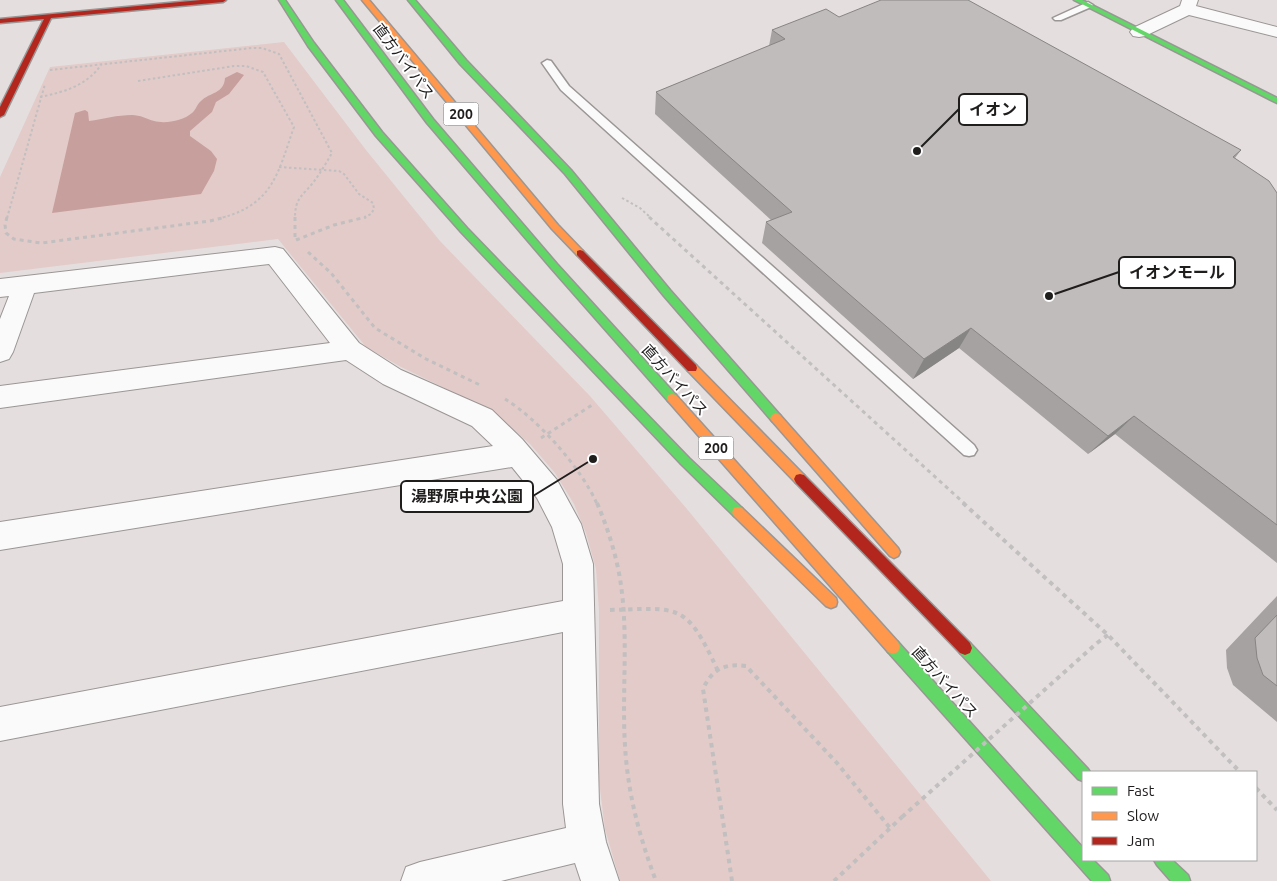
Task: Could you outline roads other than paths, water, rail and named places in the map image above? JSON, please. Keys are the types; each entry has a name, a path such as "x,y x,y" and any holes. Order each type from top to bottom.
{"main road":[{"path":"0,20 223,0"},
{"path":"282,0 311,44 378,134 464,230 685,461 842,612"},
{"path":"411,0 463,62 568,172 668,293 872,525 903,563"},
{"name":"直方バイパス","path":"366,1 555,227 1013,698 1082,773"},
{"name":"直方バイパス","path":"341,2 430,120 554,266 1082,858"},
{"path":"1083,3 1277,102"},
{"path":"0,115 49,16"},
{"path":"927,593 1013,698"},
{"path":"871,640 986,750"},
{"name":"直方バイパス","path":"1084,861 1102,881"},
{"path":"1163,861 1181,881"}],"street":[{"path":"1139,32 1188,5 1277,32"},
{"path":"0,352 12,286 275,255 350,350 392,377 482,418 518,454 547,490 566,524 578,564 581,804 587,842 600,881"},
{"path":"0,397 350,350"},
{"path":"0,536 518,454"},
{"path":"0,724 580,612"},
{"path":"420,881 587,842"}],"lane":[{"path":"1058,18 1083,3"},
{"path":"547,63 565,88 969,450"}],"place":[{"name":"イオン","path":"917,151"},
{"name":"イオンモール","path":"1049,296"},
{"name":"湯野原中央公園","path":"593,459"}]}
